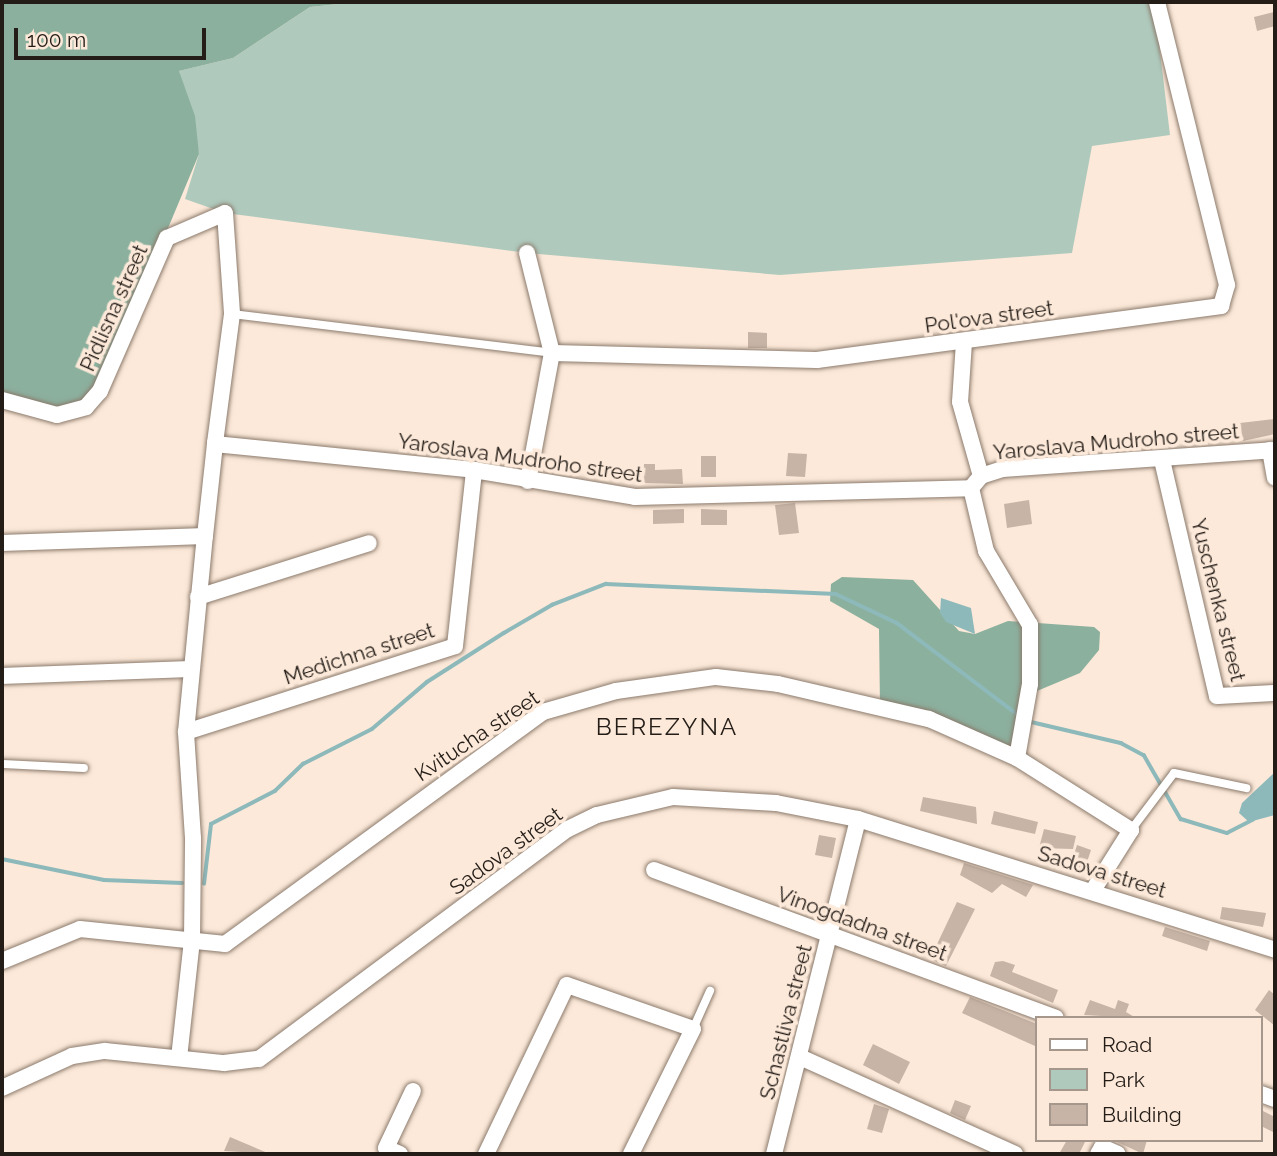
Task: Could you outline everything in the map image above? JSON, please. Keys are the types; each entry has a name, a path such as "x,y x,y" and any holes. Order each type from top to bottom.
{"street":[{"name":"Pol'ova street","path":"552,353 789,362 964,342 1221,306 1227,285 1157,2"},
{"name":"Pidlisna street","path":"2,400 57,415 86,407 100,391 167,238 225,212 232,314"},
{"path":"527,253 552,353 528,481"},
{"path":"179,1058 191,940 194,838 186,732 189,669 232,314"},
{"path":"964,342 960,402 986,551 1030,625 1028,696 1017,758"},
{"name":"Yaroslava Mudroho street","path":"215,444 474,470 635,497 976,482 1003,469 1163,460 1273,450"},
{"path":"1273,450 1275,478"},
{"name":"Yuschenka street","path":"1163,460 1217,696 1275,693"},
{"name":"Medichna street","path":"186,732 455,646 474,470"},
{"path":"2,543 205,536"},
{"path":"198,597 369,543"},
{"path":"2,676 189,669"},
{"name":"Kvitucha street","path":"2,961 80,929 225,944 241,936 526,722 561,705 616,691 716,677 778,684 929,719 1017,758 1131,830"},
{"name":"Sadova street","path":"2,1088 72,1056 105,1051 224,1063 259,1059 548,842 597,815 694,795 859,819 1275,950"},
{"name":"Schastliva street","path":"774,1154 859,819"},
{"path":"1092,892 1131,830"},
{"name":"Vinogdadna street","path":"654,870 1051,1016"},
{"path":"486,1154 567,985 693,1029 631,1154"},
{"path":"800,1057 1015,1154"},
{"path":"400,1154 386,1148 413,1091"},
{"path":"1098,1154 1102,1147 1118,1154"}],"lane":[{"path":"232,314 552,353"},
{"path":"2,764 84,768"},
{"path":"1131,830 1174,773 1246,788"},
{"path":"693,1029 710,991"}],"green space":[{"path":"2,2 357,2 310,7 233,58 179,71 195,116 199,154 100,391 77,412 2,399"},
{"path":"357,2 1154,2 1170,135 1092,146 1072,253 780,275 527,253 225,213 185,199 199,154 179,71 233,58 310,7"},
{"path":"842,577 913,580 959,631 975,634 1008,621 1094,627 1100,632 1099,650 1080,673 1037,691 1017,758 880,707 879,629 830,601 831,584"}],"water":[{"path":"941,598 971,608 975,634 946,622 940,613"},
{"path":"1275,772 1275,815 1249,822 1239,813 1242,803"}],"building":[{"path":"1274,12 1275,26 1257,31 1254,17"},
{"path":"748,332 767,333 767,348 748,348"},
{"path":"1275,419 1275,434 1243,441 1240,423"},
{"path":"788,453 807,454 805,477 786,476"},
{"path":"701,456 716,456 716,477 701,477"},
{"path":"644,464 655,464 655,470 682,469 683,484 643,483"},
{"path":"1029,500 1032,524 1007,528 1004,504"},
{"path":"795,503 799,533 779,535 775,505"},
{"path":"684,509 684,523 653,524 653,510"},
{"path":"701,509 727,510 727,525 701,525"},
{"path":"1233,629 1236,643 1220,646 1217,632"},
{"path":"923,797 976,807 977,824 920,811"},
{"path":"994,811 1038,822 1035,834 991,824"},
{"path":"1044,829 1076,836 1073,849 1039,848"},
{"path":"819,835 836,838 832,858 815,855"},
{"path":"1077,845 1091,850 1084,871 1070,867"},
{"path":"964,863 1033,885 1026,897 1002,884 992,893 960,875"},
{"path":"957,902 975,909 946,966 930,959"},
{"path":"1222,907 1266,913 1263,927 1220,919"},
{"path":"1165,927 1210,941 1207,951 1162,936"},
{"path":"1003,961 1015,965 1012,972 1058,990 1053,1003 990,976 995,962"},
{"path":"1269,990 1275,995 1275,1026 1263,1016 1255,1010"},
{"path":"970,997 1036,1024 1035,1046 962,1013"},
{"path":"1090,1000 1115,1009 1118,1000 1129,1004 1126,1012 1133,1016 1101,1016 1084,1015"},
{"path":"873,1044 910,1062 899,1084 863,1065"},
{"path":"955,1100 971,1106 965,1120 950,1113"},
{"path":"874,1104 889,1109 882,1133 867,1129"},
{"path":"1263,1111 1275,1117 1275,1133 1263,1127"},
{"path":"230,1137 270,1154 224,1151"},
{"path":"1066,1142 1085,1142 1079,1154 1059,1154"},
{"path":"1117,1142 1146,1142 1143,1154"}],"waterway":[{"path":"204,884 211,824 275,791 303,764 372,729 427,682 504,633 552,605 606,584 836,594 897,623 1018,715"},
{"path":"1027,721 1121,743 1144,755 1181,819 1227,833 1253,820"},
{"path":"2,859 104,880 182,883"}],"district":[{"name":"BEREZYNA","path":"667,727"}]}
